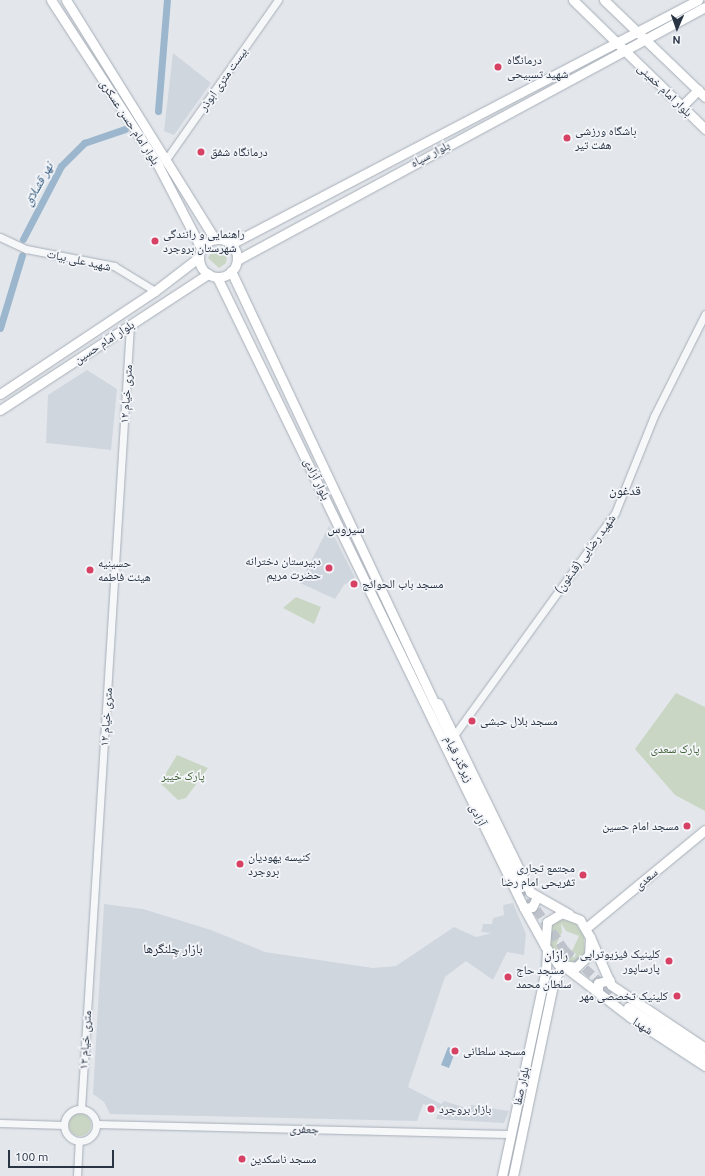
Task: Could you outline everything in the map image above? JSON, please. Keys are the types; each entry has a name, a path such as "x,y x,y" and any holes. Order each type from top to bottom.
{"main road":[{"name":"بلوار امام حسن عسکری","path":"51,0 170,188 201,248"},
{"name":"بلوار امام حسن عسکری","path":"66,0 167,158 215,239"},
{"path":"573,0 618,44"},
{"path":"604,0 637,32"},
{"name":"بلوار سپاه","path":"231,244 302,210 618,44 637,32 698,0"},
{"name":"بلوار سپاه","path":"237,260 308,220 705,7"},
{"name":"بلوار امام خمینی","path":"637,32 705,97"},
{"name":"بلوار امام خمینی","path":"618,44 705,129"},
{"path":"682,106 698,90"},
{"path":"134,129 144,122"},
{"path":"302,210 308,220"},
{"path":"215,239 231,244 237,260 231,271 217,277 208,274 198,258 201,248 215,239"},
{"name":"بلوار امام حسین","path":"0,394 155,291 198,258"},
{"name":"بلوار آزادی","path":"231,271 419,682"},
{"name":"بلوار امام حسین","path":"0,410 208,274"},
{"name":"بلوار آزادی","path":"217,277 419,682"},
{"name":"زیرگذر قیام","path":"419,682 440,718 521,888"},
{"name":"آزادی","path":"419,682 455,734 530,892 536,897 569,914"},
{"name":"آزادی","path":"419,682 524,908 546,947"},
{"name":"سعدی","path":"588,932 705,830"},
{"path":"524,908 532,907 536,897"},
{"path":"559,913 569,914 588,932 590,951 586,960 576,967 563,966 546,947 544,933 549,919 559,913"},
{"name":"شهدا","path":"588,932 610,980 705,1048"},
{"name":"بلوار صفا","path":"502,1176 546,969 546,947"},
{"name":"شهدا","path":"563,966 705,1066"},
{"name":"بلوار صفا","path":"513,1176 554,980 563,966"},
{"path":"598,992 598,983 610,980"},
{"path":"628,1006 705,1058"}],"street":[{"name":"بیست متری ابوذر","path":"167,158 278,0"},
{"name":"شهید علی بیات","path":"0,237 26,249 114,266 155,291"},
{"name":"(قدغون) شهید رضایی","path":"455,734 615,513 654,416 705,314"},
{"name":"۱۲ متری خیام","path":"81,1109 130,325"},
{"path":"81,1109 93,1115 96,1124 92,1137 79,1142 70,1138 64,1125 71,1112 81,1109"},
{"path":"0,1123 64,1125"},
{"name":"جعفری","path":"96,1124 511,1134"},
{"path":"77,1176 79,1142"}],"shaded area":[{"path":"173,53 211,83 174,135 164,131"},
{"path":"87,370 117,389 111,450 46,443 48,395"},
{"name":"دبیرستان دخترانه حضرت مریم","path":"329,526 355,578 344,585 335,599 300,583"},
{"path":"513,903 526,934 524,955 507,952 493,980 466,961 445,977 408,1087 441,1104 444,1101 469,1109 471,1105 509,1111 504,1123 436,1119 440,1109 423,1104 417,1121 110,1114 104,1102 93,1094 104,904 143,909 211,930 265,952 373,968 396,966 454,927 476,937 492,933 481,932 483,924 492,924 493,918 504,915 503,905"}],"green space":[{"path":"218,249 227,256 226,263 219,268 208,258 212,251"},
{"path":"296,597 321,607 314,624 283,608"},
{"name":"پارک سعدی","path":"676,693 705,707 705,811 675,795 635,749"},
{"name":"پارک خیبر","path":"177,755 208,768 186,798 178,800 160,783"},
{"path":"560,919 575,923 584,936 585,953 574,963 561,961 549,944 551,925","holes":["561,923 566,931 579,936 572,951 576,954 574,958 569,950 556,945 562,932"]},
{"path":"80,1114 88,1117 91,1125 88,1133 80,1136 72,1133 69,1125 72,1117"}],"water":[{"path":"448,1047 456,1050 449,1068 441,1065"}],"waterway":[{"name":"نهر قشلاق","path":"158,111 167,0"},
{"name":"نهر قشلاق","path":"23,239 61,166 84,143 125,129"},
{"path":"0,328 22,255"}],"tunnel":[{"path":"521,887 565,950 628,1007"}],"place":[{"name":"درمانگاه شهید تسبیحی","path":"498,67"},
{"name":"باشگاه ورزشی هفت تیر","path":"567,138"},
{"name":"درمانگاه شفق","path":"201,152"},
{"name":"راهنمایی و رانندگی شهرستان بروجرد","path":"155,241"},
{"name":"دبیرستان دخترانه حضرت مریم","path":"329,568"},
{"name":"حسینیه هیئت فاطمه","path":"90,570"},
{"name":"مسجد باب الحوائج","path":"354,584"},
{"name":"مسجد بلال حبشی","path":"472,721"},
{"name":"مسجد امام حسین","path":"687,826"},
{"name":"کنیسه یهودیان بروجرد","path":"240,864"},
{"name":"مجتمع تجاری تفریحی امام رضا","path":"583,875"},
{"name":"کلینیک فیزیوتراپی پارساپور","path":"669,961"},
{"name":"مسجد حاج سلطان محمد","path":"508,977"},
{"name":"کلینیک تخصصی مهر","path":"677,996"},
{"name":"مسجد سلطانی","path":"455,1051"},
{"name":"بازار بروجرد","path":"431,1109"},
{"name":"مسجد ناسکدین","path":"242,1159"}],"district":[{"name":"قدغون","path":"625,490"},
{"name":"سیروس","path":"346,528"},
{"name":"بازار چِلنگرها","path":"173,948"},
{"name":"رازان","path":"556,954"}]}
